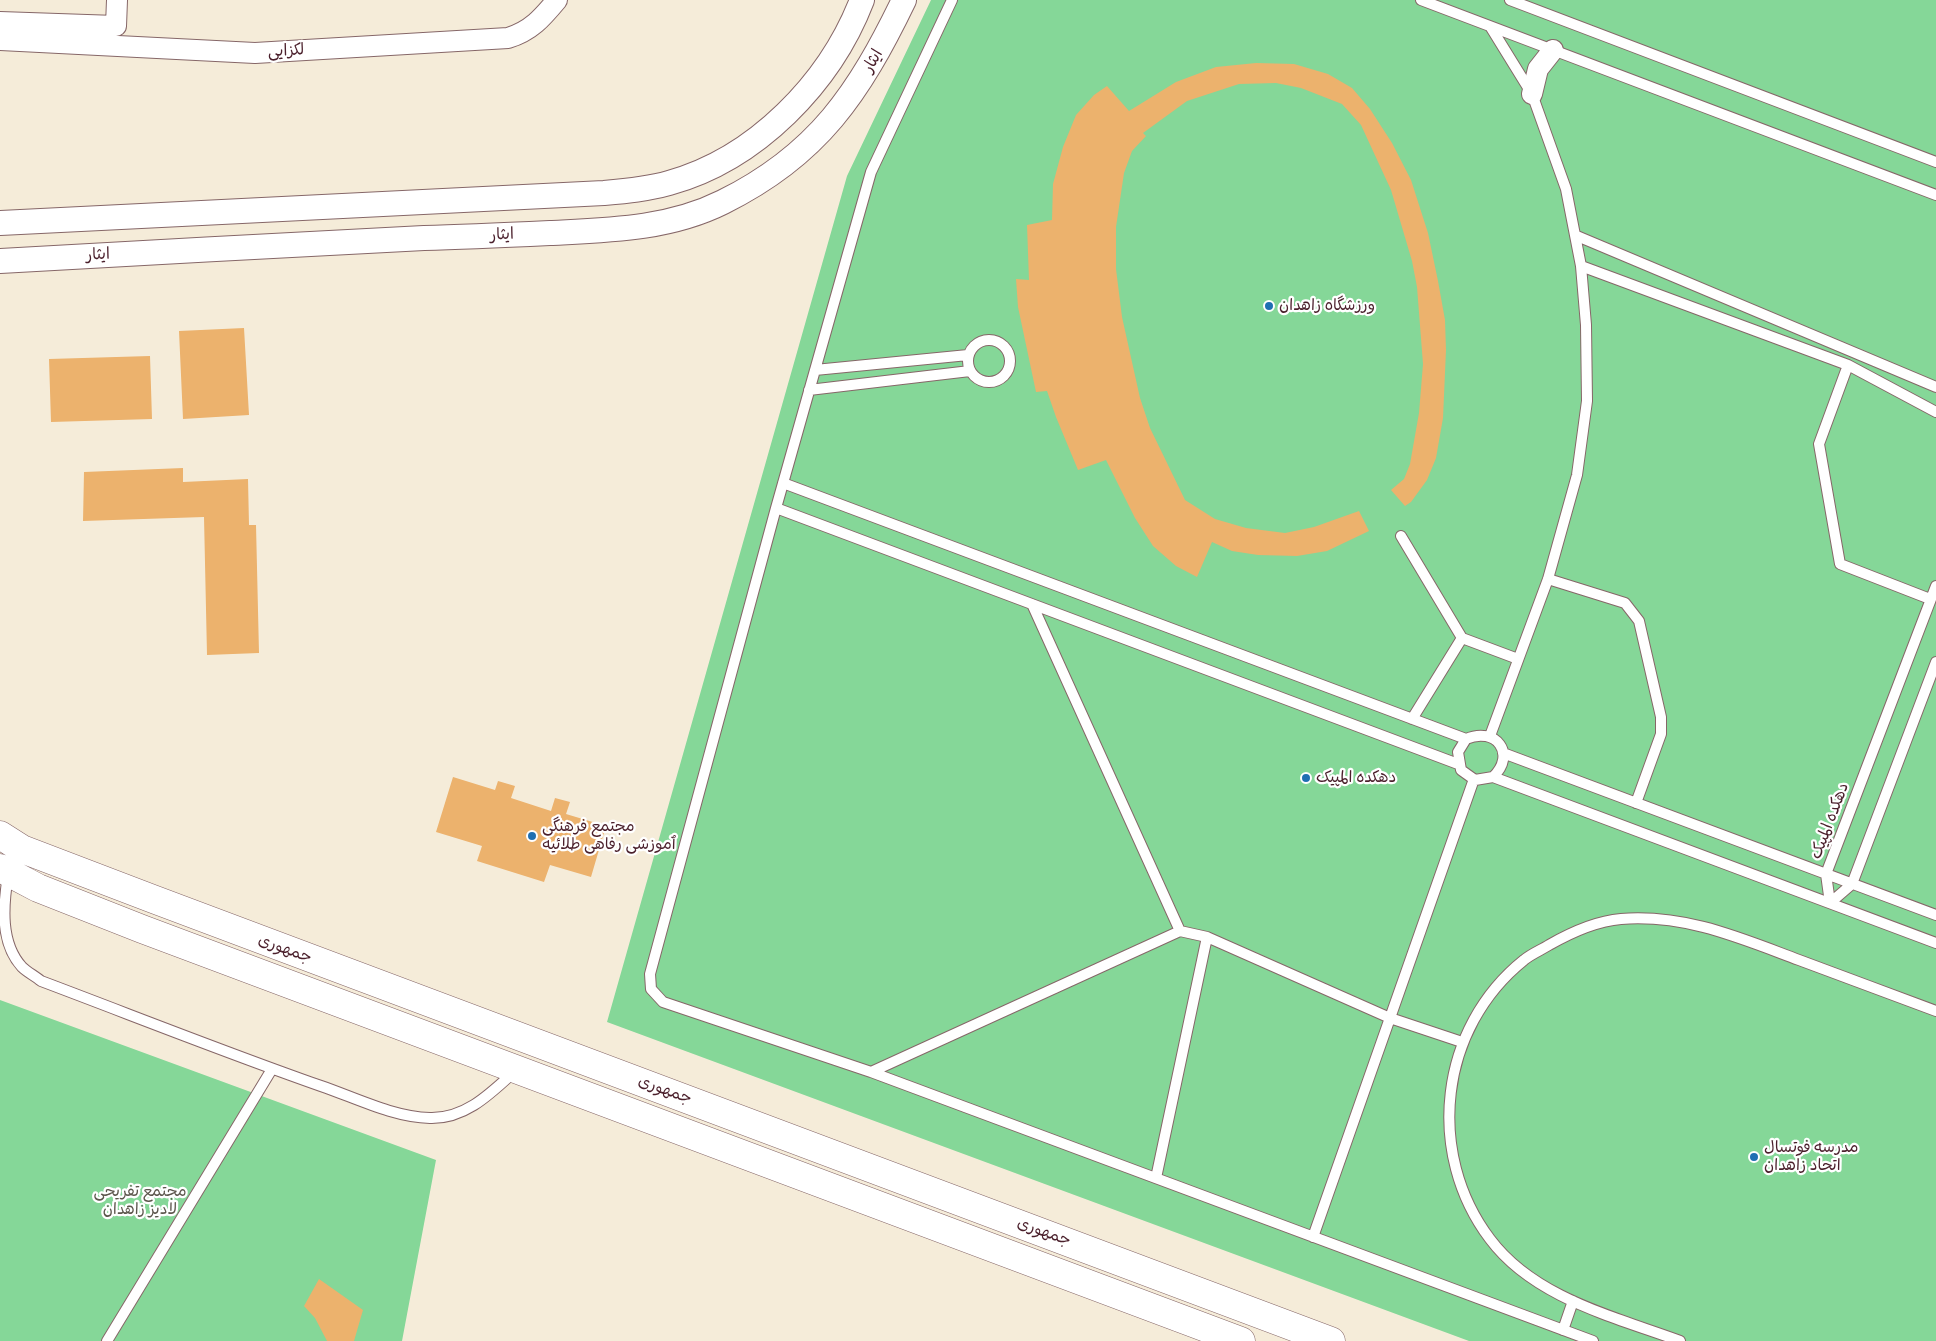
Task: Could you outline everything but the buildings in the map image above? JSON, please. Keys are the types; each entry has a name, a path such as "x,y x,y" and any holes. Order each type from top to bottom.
{"main road":[{"name":"جمهوری","path":"10,858 38,888 142,929 519,1068 1242,1341"},
{"name":"جمهوری","path":"10,858 1207,1293 1332,1341"},
{"path":"1195,1324 1207,1293"}],"street":[{"path":"0,22 116,26 117,0"},
{"name":"لکزایی","path":"0,40 255,53 508,38 525,33 537,24 557,0"},
{"path":"0,223 604,193 639,190 670,183 701,171 732,154 760,135 784,115 824,71 842,43 862,0"},
{"name":"ایثار","path":"0,261 251,246 617,229 687,218 752,186 781,167 809,144 834,118 856,89 878,53 904,0"},
{"path":"1532,94 1538,69 1553,50"}],"lane":[{"path":"952,0 871,172 776,508 650,974 651,989 663,1002 871,1072 1594,1341"},
{"path":"1421,0 1936,195"},
{"path":"1510,0 1936,162"},
{"path":"1490,26 1532,94 1566,189 1581,266 1586,325 1587,401 1577,475 1548,579 1490,736"},
{"path":"1576,236 1936,387"},
{"path":"1581,266 1848,366 1936,412"},
{"path":"809,390 970,371 983,381 999,379 1009,366 1010,358 1002,344 986,340 972,348 968,355 970,371"},
{"path":"815,370 968,355"},
{"path":"1848,366 1819,444 1840,564 1930,599"},
{"path":"783,483 1466,739"},
{"path":"776,508 1458,764 1467,776 1474,780 1484,780 1493,777 1500,770 1503,762 1500,744 1490,736 1476,734 1466,739 1458,752 1458,764"},
{"path":"1401,536 1462,638 1518,658"},
{"path":"1548,579 1625,603 1640,621 1661,717 1661,734 1636,803"},
{"name":"دهکده المپیک","path":"1830,903 1826,874 1936,586"},
{"path":"1032,604 1180,931"},
{"path":"1412,719 1462,638"},
{"path":"1830,903 1852,884 1935,665"},
{"path":"1503,753 1936,916"},
{"path":"1493,777 1936,943"},
{"path":"1313,1236 1474,780"},
{"path":"10,858 2,927 8,947 21,967 41,980 272,1069 402,1114 431,1118 457,1114 484,1099 519,1068"},
{"path":"1680,1341 1574,1301 1528,1276 1490,1240 1464,1195 1450,1145 1449,1093 1462,1042 1488,997 1524,960 1569,933 1619,919 1672,919 1722,932 1936,1011"},
{"path":"871,1072 1180,931 1207,937 1390,1018 1462,1042"},
{"path":"1156,1178 1207,937"},
{"path":"107,1341 272,1069"},
{"path":"1564,1330 1574,1301"}],"green space":[{"name":"دهکده المپیک","path":"931,0 1936,0 1936,1341 1469,1341 607,1022 847,176"},
{"name":"مجتمع تفریحی لادیز زاهدان","path":"0,1000 436,1160 402,1341 0,1341"}],"place":[{"name":"ورزشگاه زاهدان","path":"1269,306"},
{"name":"دهکده المپیک","path":"1306,778"},
{"name":"مجتمع فرهنگی ٱموزشی رفاهی طلائیه","path":"532,836"},
{"name":"مدرسه فوتسال اتحاد زاهدان","path":"1754,1157"}]}
